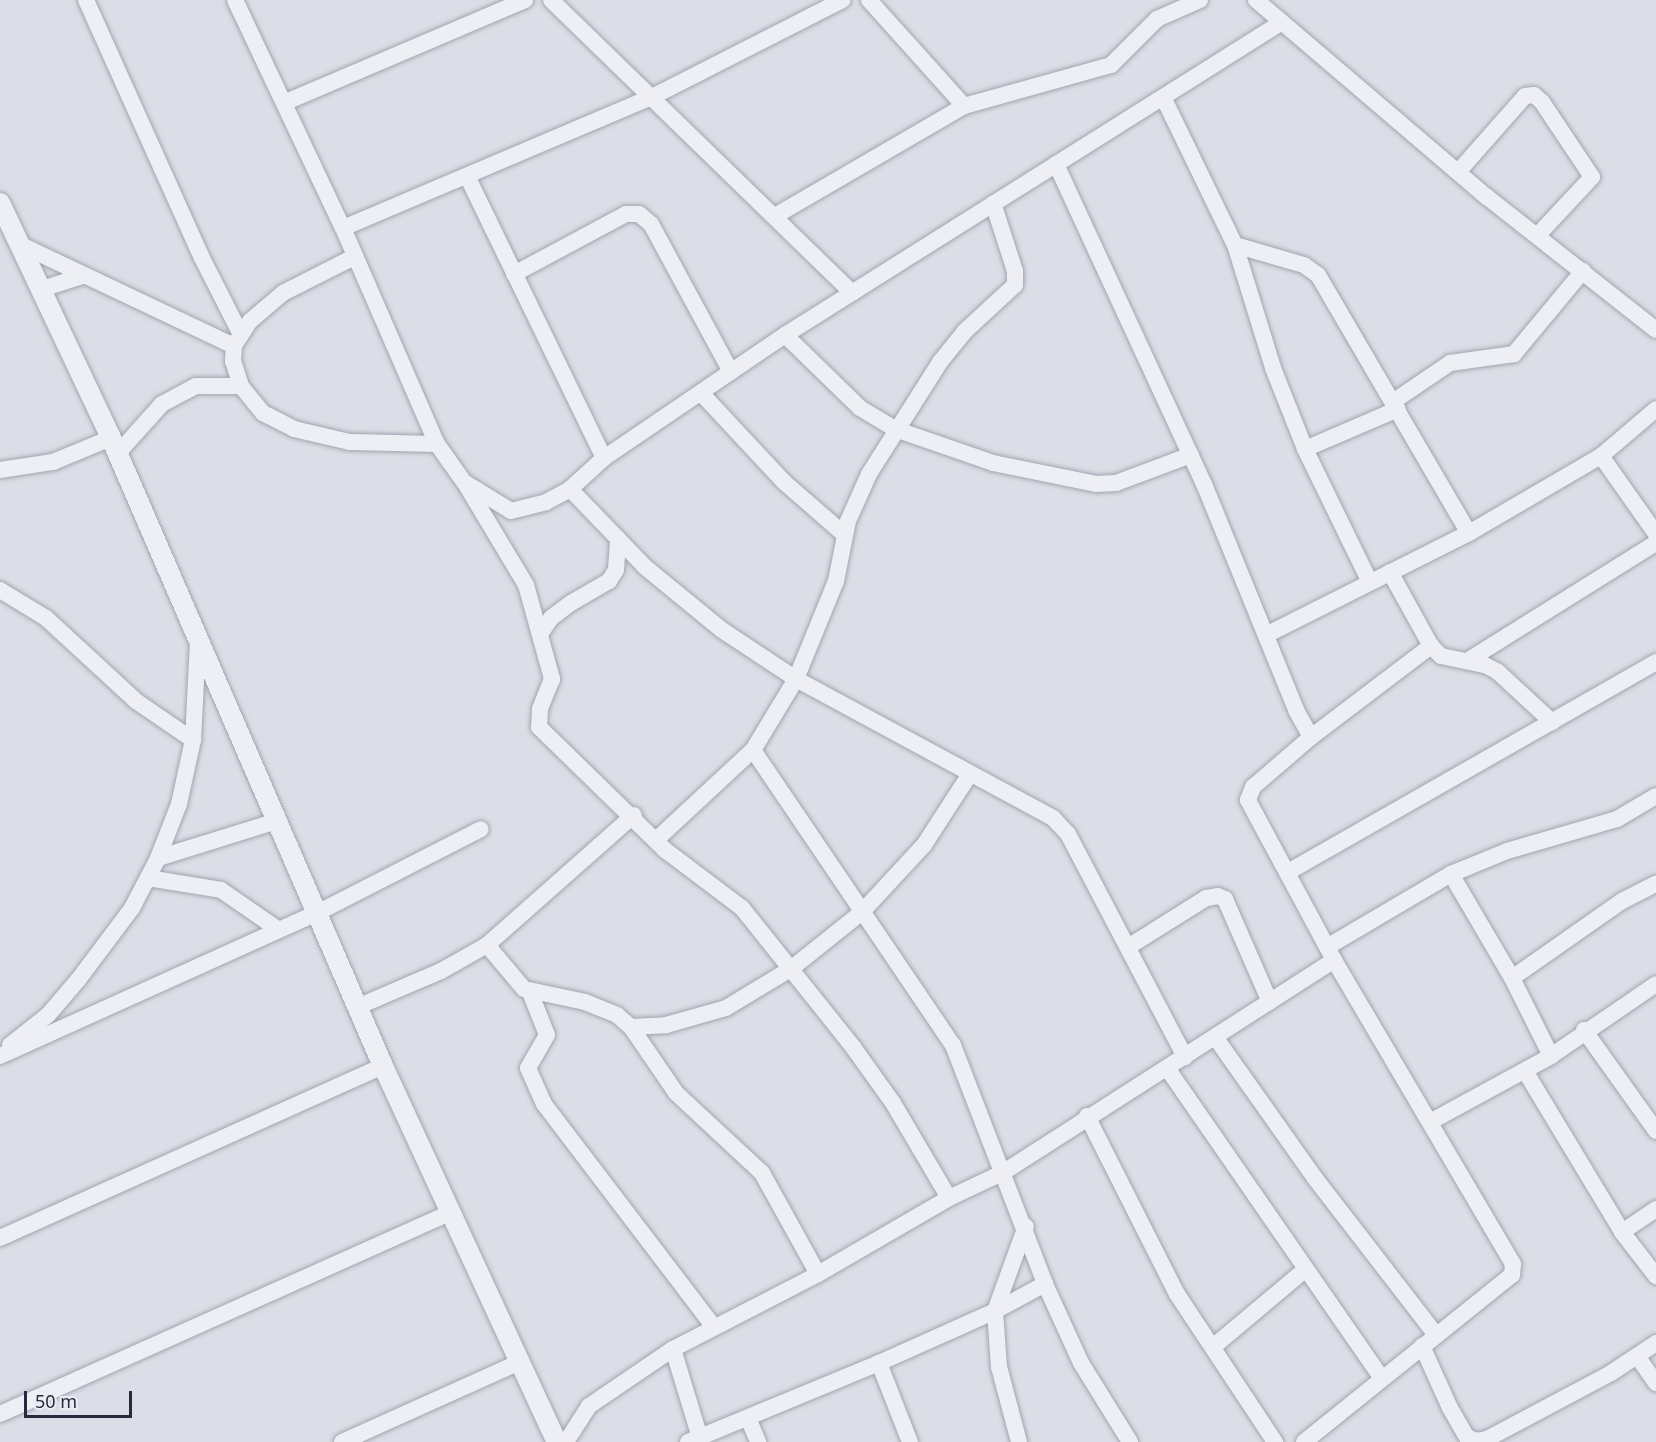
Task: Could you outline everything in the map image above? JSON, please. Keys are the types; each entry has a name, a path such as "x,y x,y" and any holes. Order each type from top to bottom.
{"street":[{"path":"86,0 238,340"},
{"path":"235,0 286,102 344,228 354,257 437,444 520,569 552,679 540,709 539,727 634,815 656,840 728,894 792,968 893,1103 949,1198"},
{"path":"286,102 525,0"},
{"path":"551,0 852,293"},
{"path":"344,228 468,178 650,98 842,0"},
{"path":"869,0 964,106"},
{"path":"775,216 964,106 1111,65 1157,19 1200,0"},
{"path":"1256,0 1458,172 1656,330"},
{"path":"490,525 511,512 546,502 570,489 604,458 785,335 993,203 1164,99 1282,22"},
{"path":"1458,172 1525,96 1534,95 1542,102 1592,177 1538,235"},
{"path":"1164,99 1235,245 1273,368 1305,449 1370,582"},
{"path":"1056,164 1191,455 1311,737"},
{"path":"468,178 604,458"},
{"path":"0,203 114,445 315,914 450,1213 557,1442"},
{"path":"656,840 753,750 796,679 836,581 844,535 869,474 895,429 964,332 1015,285 1015,271 993,203"},
{"path":"513,274 626,214 639,214 651,224 731,372"},
{"path":"19,244 82,276 238,340"},
{"path":"1235,245 1304,265 1318,275 1469,533"},
{"path":"354,257 283,293 250,321 238,340 233,361 241,386 263,413 294,429 350,442 437,444"},
{"path":"1305,449 1396,405 1450,363 1514,354 1583,271"},
{"path":"42,289 82,276"},
{"path":"785,335 842,393 895,429 993,463 1096,484 1116,483 1191,455"},
{"path":"0,470 53,462 114,445 162,404 196,386 241,386"},
{"path":"701,393 784,482 844,535"},
{"path":"1266,635 1469,533 1601,456 1656,409"},
{"path":"1601,456 1656,534"},
{"path":"464,482 511,512"},
{"path":"570,489 645,567 722,630 796,679 863,712 970,774 1034,806 1060,826 1128,947 1185,1057"},
{"path":"540,634 551,618 571,603 609,581 616,570 618,539"},
{"path":"1467,661 1656,543"},
{"path":"1390,572 1431,646 1441,656 1467,661 1498,672 1552,722"},
{"path":"0,590 45,618 136,701 193,740"},
{"path":"0,1055 48,1015 78,980 132,908 158,858 179,804 193,740 198,641"},
{"path":"1304,1442 1512,1275 1513,1264 1331,954 1248,800 1253,788 1311,737 1431,646"},
{"path":"1288,872 1656,662"},
{"path":"753,750 861,913 953,1045 1026,1226 1045,1284 1081,1363 1130,1442"},
{"path":"631,1027 666,1025 726,1008 792,968 861,913 924,845 970,774"},
{"path":"566,1442 589,1406 673,1348 818,1274 949,1198 1004,1172 1087,1116 1270,1002 1331,954 1451,874 1507,851 1617,819 1656,796"},
{"path":"357,1007 441,971 487,945 634,815"},
{"path":"158,858 277,821"},
{"path":"0,1055 315,914 481,829"},
{"path":"1451,874 1512,978 1551,1056"},
{"path":"148,878 221,890 279,930"},
{"path":"1512,978 1622,901 1656,884"},
{"path":"1128,947 1206,898 1218,896 1225,899 1270,1002"},
{"path":"487,945 516,983 530,992 585,1002 617,1015 631,1027 676,1092 762,1173 818,1274"},
{"path":"1430,1122 1551,1056 1584,1030 1656,984"},
{"path":"530,992 547,1035 528,1068 544,1104 713,1326"},
{"path":"653,1056 666,1025"},
{"path":"1584,1030 1656,1131"},
{"path":"1215,1037 1429,1341 1450,1408 1467,1437 1476,1441 1487,1439 1637,1356 1656,1342"},
{"path":"0,1238 383,1066"},
{"path":"1167,1068 1382,1378"},
{"path":"1525,1071 1622,1232 1656,1276"},
{"path":"1087,1116 1177,1294 1275,1442"},
{"path":"1622,1232 1656,1209"},
{"path":"0,1414 450,1213"},
{"path":"1019,1442 999,1367 995,1311 1026,1226"},
{"path":"1213,1347 1306,1269"},
{"path":"673,1348 694,1440 879,1363 995,1311 1045,1284"},
{"path":"1637,1356 1656,1383"},
{"path":"342,1442 520,1362"},
{"path":"879,1363 910,1442"},
{"path":"748,1418 758,1442"}]}
